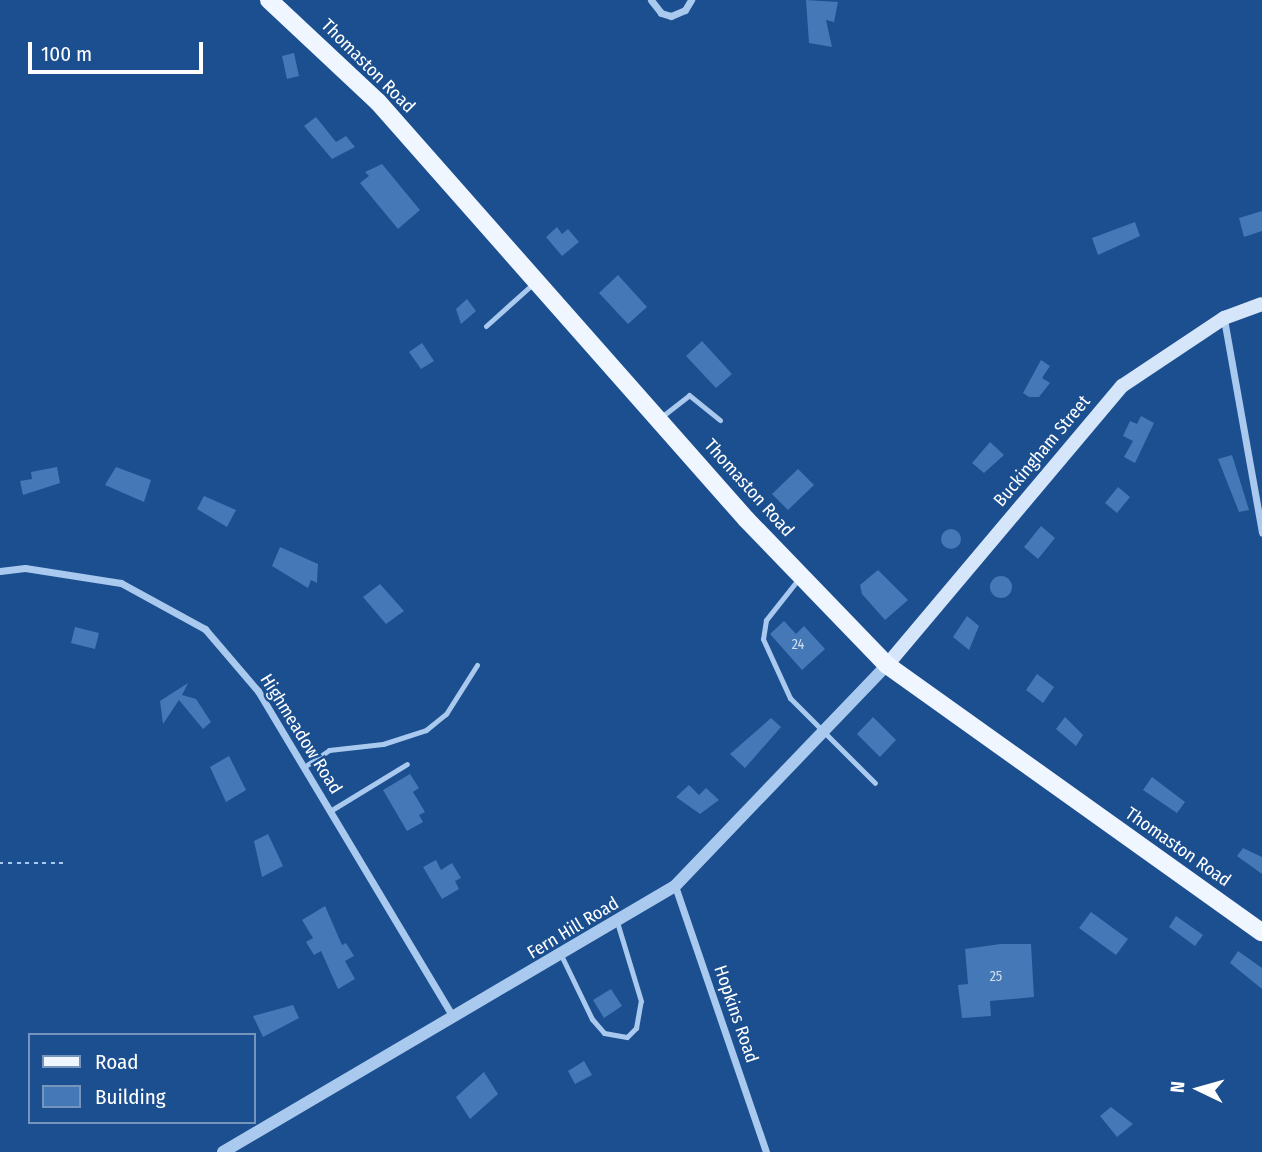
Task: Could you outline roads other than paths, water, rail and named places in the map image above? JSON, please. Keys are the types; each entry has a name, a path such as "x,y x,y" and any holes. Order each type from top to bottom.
{"main road":[{"name":"Thomaston Road","path":"269,0 378,102 539,278 801,576 887,665 1262,932"},
{"name":"Buckingham Street","path":"887,665 1122,386 1224,318 1262,304"}],"street":[{"path":"651,0 661,13 671,16 685,10 691,0"},
{"path":"1224,318 1262,533"},
{"name":"Highmeadow Road","path":"0,571 25,568 121,583 205,629 258,691 451,1014"},
{"name":"Fern Hill Road","path":"223,1152 451,1014 562,957 676,886 887,665"},
{"name":"Hopkins Road","path":"676,886 766,1152"}],"lane":[{"path":"486,326 539,278"},
{"path":"660,418 695,395 720,421"},
{"path":"801,576 766,620 763,639 790,698 825,730 874,783"},
{"path":"303,767 329,750 383,744 426,730 446,714 477,665"},
{"path":"330,811 407,764"},
{"path":"562,957 592,1019 604,1033 627,1037 636,1028 641,1001 617,922"}]}
